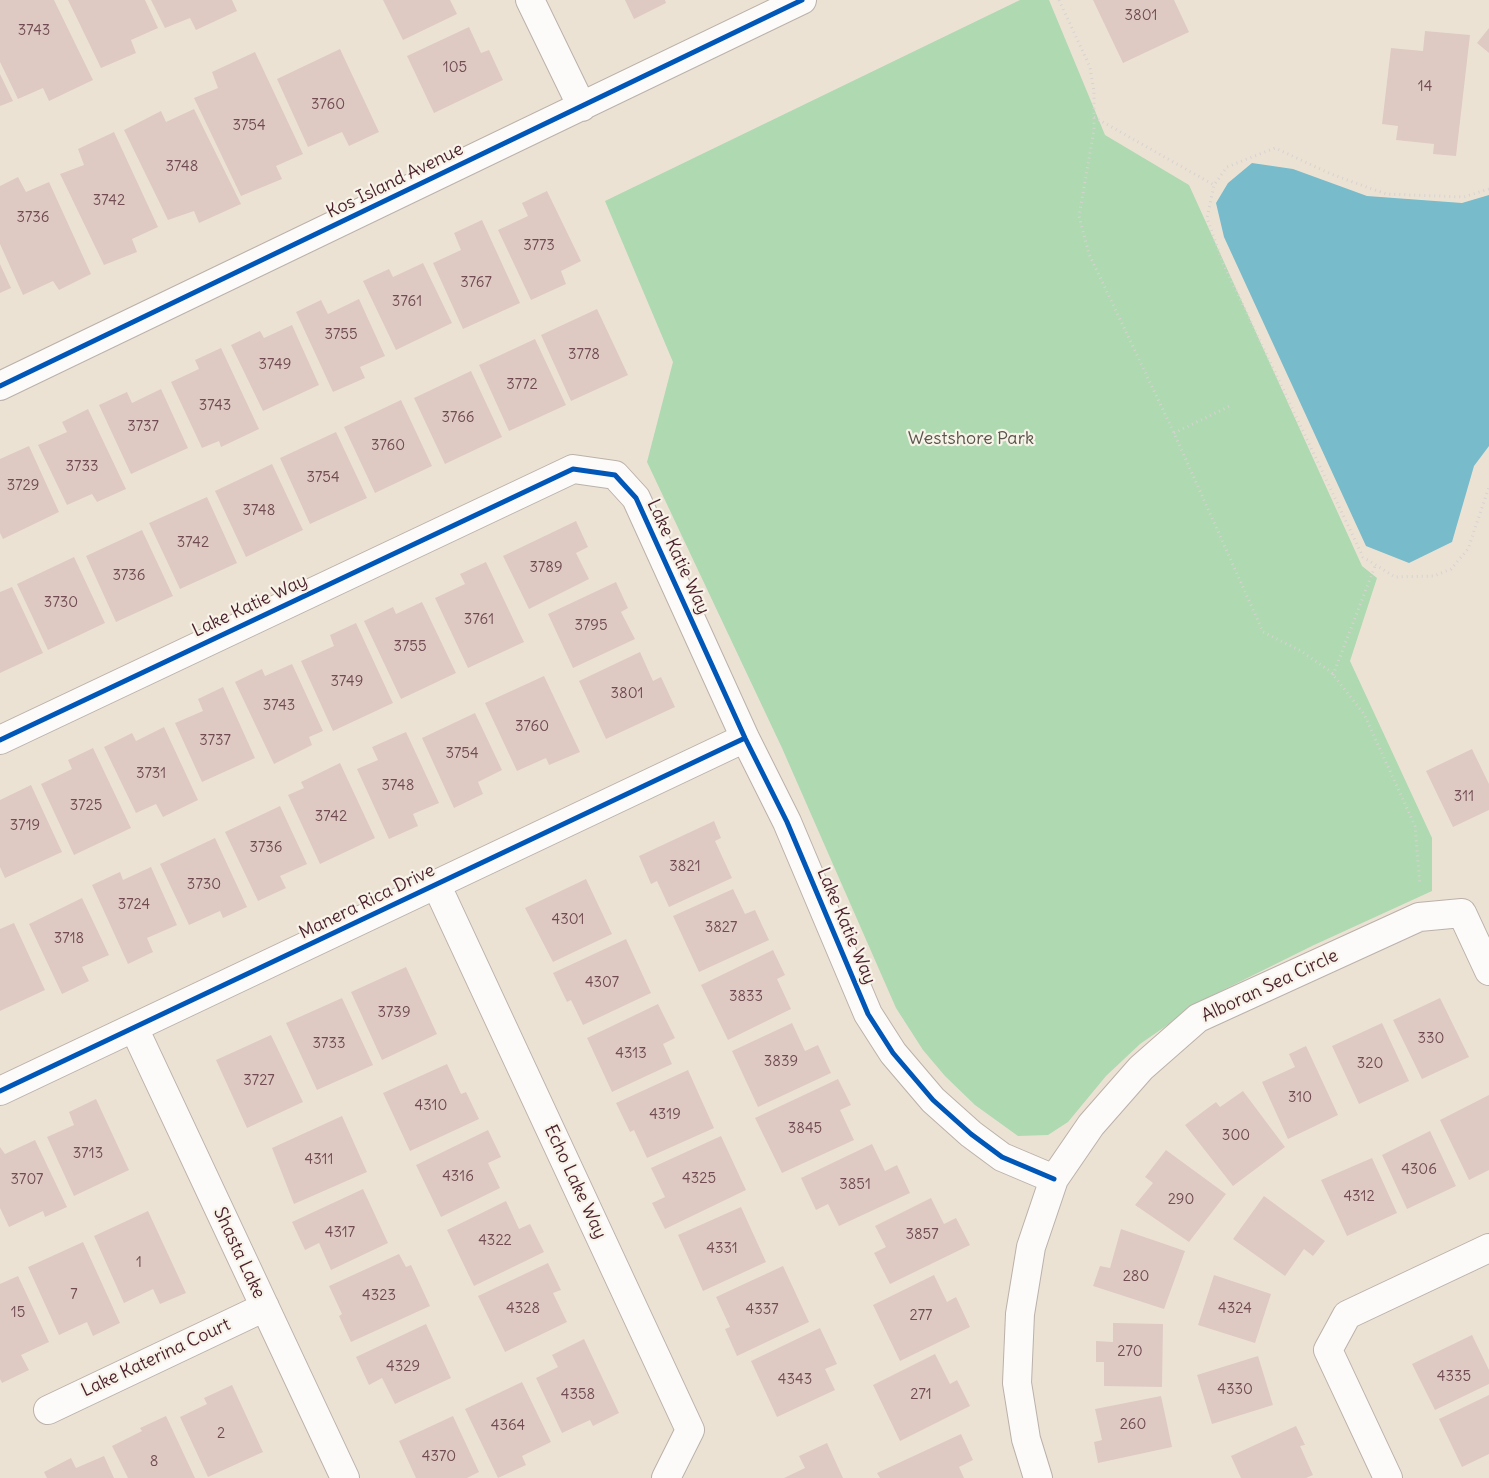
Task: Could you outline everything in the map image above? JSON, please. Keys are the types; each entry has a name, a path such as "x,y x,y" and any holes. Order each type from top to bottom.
{"street":[{"path":"530,0 582,107"},
{"name":"Kos Island Avenue","path":"0,386 802,0"},
{"name":"Lake Katie Way","path":"0,740 572,469 615,475 636,498 745,738 787,822 868,1014 893,1053 933,1100 970,1134 1002,1157 1054,1179"},
{"name":"Manera Rica Drive","path":"0,1091 745,738"},
{"name":"Echo Lake Way","path":"436,884 690,1430 666,1478"},
{"name":"Alboran Sea Circle","path":"1038,1478 1026,1439 1017,1383 1020,1314 1031,1247 1054,1179 1091,1125 1135,1075 1198,1018 1419,917 1462,913 1489,970"},
{"name":"Shasta Lake","path":"134,1028 345,1478"},
{"path":"1388,1478 1328,1350 1347,1315 1489,1248"},
{"name":"Lake Katerina Court","path":"48,1410 264,1308"}],"path":[{"path":"1060,0 1090,66 1094,92 1094,130 1078,216 1089,254 1174,433 1262,632 1301,651 1333,676 1364,714 1415,826 1420,885"},
{"path":"1094,117 1214,185"},
{"path":"1489,189 1464,197 1386,194 1331,174 1275,148 1227,167 1214,185 1207,218 1223,263 1363,557 1395,578 1434,576 1451,569 1468,549 1489,487"},
{"path":"1174,433 1230,406"},
{"path":"1333,676 1375,566"}],"green space":[{"name":"Westshore Park","path":"1020,0 1049,0 1105,135 1189,185 1362,566 1377,578 1350,661 1432,838 1432,891 1314,945 1205,999 1140,1044 1106,1076 1068,1122 1048,1135 1018,1136 975,1105 945,1076 923,1050 896,1008 782,748 647,462 673,362 605,201"}],"water":[{"path":"1252,163 1293,169 1367,196 1462,203 1489,195 1489,446 1474,466 1452,542 1409,563 1366,546 1224,237 1216,203 1228,183"}],"building":[{"path":"0,0 54,0 93,80 49,101 43,88 18,99 0,62"},
{"path":"68,0 145,0 158,28 131,40 136,53 101,68"},
{"path":"151,0 232,0 237,11 196,30 190,18 165,28"},
{"path":"383,0 450,0 457,14 403,40"},
{"path":"625,0 665,0 666,3 634,19"},
{"path":"1093,0 1174,0 1189,32 1123,63"},
{"path":"469,27 481,53 489,50 503,80 434,113 407,56"},
{"path":"1489,28 1489,53 1477,43"},
{"path":"1425,31 1470,35 1456,156 1433,154 1434,144 1396,140 1398,126 1382,124 1391,48 1423,51"},
{"path":"340,49 379,132 349,146 342,132 308,147 277,79"},
{"path":"255,52 303,154 276,166 282,179 241,196 194,98 218,88 212,72"},
{"path":"0,74 13,101 0,106"},
{"path":"194,109 241,204 199,223 194,211 168,220 124,130 161,111 166,122"},
{"path":"114,132 158,227 132,239 137,252 104,265 60,174 84,165 78,149"},
{"path":"18,177 26,192 49,182 91,274 59,290 53,281 23,295 0,244 0,186"},
{"path":"547,191 581,261 561,271 566,284 531,300 498,230 528,216 522,203"},
{"path":"482,220 520,303 463,329 433,263 461,250 454,233"},
{"path":"423,263 452,323 396,350 363,281 389,269 393,277"},
{"path":"0,264 11,288 0,293"},
{"path":"359,299 385,356 360,367 365,378 333,392 296,312 321,300 328,314"},
{"path":"597,309 628,375 571,401 541,335"},
{"path":"292,325 319,385 263,411 231,345 260,331 264,338"},
{"path":"535,339 566,405 509,431 479,365"},
{"path":"221,348 259,429 221,447 219,441 202,448 171,382 199,369 195,360"},
{"path":"471,371 502,437 445,464 414,398"},
{"path":"161,389 188,448 131,474 99,405 127,392 132,403"},
{"path":"401,400 432,466 375,493 344,427"},
{"path":"88,409 126,489 97,502 92,494 67,505 38,445 67,432 62,422"},
{"path":"336,432 367,498 310,524 280,458"},
{"path":"29,446 59,512 3,539 0,533 0,459"},
{"path":"272,464 303,530 246,557 215,491"},
{"path":"207,497 237,563 180,589 149,523"},
{"path":"576,521 588,547 576,553 589,579 529,609 503,556"},
{"path":"142,530 173,596 116,622 86,556"},
{"path":"74,557 105,623 48,650 17,584"},
{"path":"486,562 524,642 468,668 435,598 465,584 460,574"},
{"path":"616,582 628,608 621,612 635,639 573,668 548,614"},
{"path":"12,587 43,653 0,673 0,592"},
{"path":"422,602 456,673 401,699 364,621 393,607 396,614"},
{"path":"356,623 393,703 333,731 301,661 334,646 330,635"},
{"path":"640,652 653,681 661,677 675,707 606,739 579,681"},
{"path":"292,664 323,731 309,737 312,745 274,764 235,682 262,669 265,676"},
{"path":"544,676 580,752 549,765 546,758 517,771 485,703"},
{"path":"223,687 255,758 202,782 175,723 203,711 198,699"},
{"path":"475,713 502,770 478,782 483,794 454,808 422,738"},
{"path":"164,727 198,800 163,817 156,804 136,813 104,747 132,733 136,741"},
{"path":"406,732 439,803 413,814 418,826 389,839 357,769 378,760 372,747"},
{"path":"93,748 131,828 74,855 41,784 72,769 68,760"},
{"path":"1472,749 1489,784 1489,810 1453,827 1426,771"},
{"path":"340,763 375,838 320,864 288,795 304,788 301,782"},
{"path":"31,785 62,852 5,878 0,867 0,800"},
{"path":"280,806 307,864 280,876 286,888 258,901 225,832"},
{"path":"714,821 721,838 715,841 732,878 669,907 657,881 651,884 639,856"},
{"path":"215,838 247,907 223,918 220,911 189,925 160,864"},
{"path":"151,867 177,925 147,938 153,952 128,964 92,885 120,872 123,880"},
{"path":"586,879 612,934 553,962 525,908"},
{"path":"733,889 745,914 755,910 769,940 699,972 673,916"},
{"path":"82,898 109,955 82,967 89,981 62,994 29,924"},
{"path":"14,923 45,990 0,1011 0,929"},
{"path":"626,939 651,993 583,1025 571,1000 567,1002 553,973"},
{"path":"773,950 785,975 777,979 791,1009 728,1040 701,985"},
{"path":"406,967 437,1034 382,1060 351,992"},
{"path":"342,998 373,1065 317,1090 286,1023"},
{"path":"1440,998 1469,1057 1422,1079 1393,1020"},
{"path":"658,1004 675,1038 663,1044 672,1064 612,1092 587,1038"},
{"path":"792,1023 805,1051 818,1045 831,1073 758,1107 732,1051"},
{"path":"1382,1023 1409,1081 1359,1104 1332,1046"},
{"path":"271,1035 303,1102 247,1128 216,1060"},
{"path":"1306,1046 1338,1115 1288,1139 1262,1082 1295,1067 1289,1054"},
{"path":"447,1064 461,1094 466,1092 479,1119 410,1151 383,1093"},
{"path":"688,1070 714,1128 647,1158 634,1130 630,1132 616,1103"},
{"path":"838,1079 851,1105 840,1110 854,1140 782,1173 755,1118"},
{"path":"1243,1091 1285,1147 1233,1186 1185,1125 1216,1102 1220,1107"},
{"path":"1489,1095 1489,1170 1469,1180 1440,1120"},
{"path":"96,1099 129,1170 74,1196 47,1137 74,1125 69,1112"},
{"path":"342,1116 367,1172 294,1204 272,1148"},
{"path":"488,1130 501,1157 488,1163 500,1188 441,1217 416,1165"},
{"path":"1430,1131 1456,1186 1407,1209 1382,1155"},
{"path":"721,1136 746,1190 665,1229 652,1203 665,1197 651,1168"},
{"path":"35,1140 67,1207 45,1217 43,1211 9,1227 0,1208 0,1147 5,1154"},
{"path":"872,1144 885,1171 897,1165 910,1193 839,1226 828,1204 816,1210 801,1178"},
{"path":"1166,1150 1226,1194 1189,1242 1135,1205 1153,1183 1145,1177"},
{"path":"1372,1158 1397,1213 1347,1236 1321,1180"},
{"path":"363,1189 388,1243 331,1270 319,1243 305,1250 292,1222"},
{"path":"1264,1196 1325,1241 1313,1256 1304,1249 1285,1276 1233,1239"},
{"path":"931,1198 944,1224 956,1218 970,1245 890,1284 874,1253 886,1247 875,1226"},
{"path":"506,1201 519,1229 530,1224 544,1252 474,1286 447,1230"},
{"path":"741,1207 766,1262 703,1291 678,1235"},
{"path":"148,1211 186,1293 160,1304 153,1289 124,1303 94,1236"},
{"path":"1121,1229 1185,1251 1164,1309 1093,1286 1100,1266 1110,1268"},
{"path":"83,1242 120,1323 93,1336 87,1322 59,1335 28,1267"},
{"path":"399,1254 406,1267 411,1265 430,1306 351,1342 339,1316 342,1314 329,1286"},
{"path":"548,1263 561,1290 553,1293 567,1322 505,1352 478,1296"},
{"path":"783,1266 809,1322 737,1356 725,1329 730,1327 716,1297"},
{"path":"934,1275 947,1302 956,1297 970,1327 900,1361 873,1305"},
{"path":"1214,1275 1271,1294 1255,1343 1198,1325"},
{"path":"18,1276 49,1342 21,1355 29,1370 2,1383 0,1379 0,1284"},
{"path":"1113,1323 1163,1324 1162,1387 1104,1386 1104,1362 1096,1362 1096,1341 1113,1342"},
{"path":"426,1324 451,1378 395,1404 382,1378 369,1385 356,1357"},
{"path":"820,1328 837,1364 825,1369 835,1390 777,1417 751,1361"},
{"path":"1472,1335 1489,1370 1489,1384 1435,1410 1412,1364"},
{"path":"584,1339 619,1413 593,1426 590,1420 562,1433 536,1378 558,1367 552,1355"},
{"path":"935,1354 950,1384 957,1380 970,1406 900,1441 873,1385"},
{"path":"1258,1356 1273,1405 1212,1424 1197,1375"},
{"path":"522,1382 551,1442 522,1456 526,1465 498,1478 465,1409"},
{"path":"232,1385 263,1452 208,1477 180,1417 207,1404 204,1398"},
{"path":"1489,1395 1489,1454 1462,1467 1439,1419"},
{"path":"1161,1396 1172,1447 1098,1463 1094,1442 1102,1440 1095,1409"},
{"path":"166,1416 195,1478 128,1478 112,1446 142,1431 140,1428"},
{"path":"453,1416 479,1472 467,1478 416,1478 399,1441"},
{"path":"1296,1426 1305,1445 1300,1446 1313,1475 1306,1478 1241,1478 1231,1456"},
{"path":"961,1434 973,1460 959,1467 964,1478 880,1478 877,1473"},
{"path":"827,1443 843,1478 784,1478 805,1468 799,1456"},
{"path":"104,1456 114,1478 47,1478 44,1472 71,1458 76,1468"}],"cycle path":[{"path":"0,386 802,0"},
{"path":"0,740 573,469 615,475 636,498 745,738 787,822 868,1014 893,1053 933,1100 971,1134 1002,1157 1054,1179"},
{"path":"0,1091 745,738"}]}
